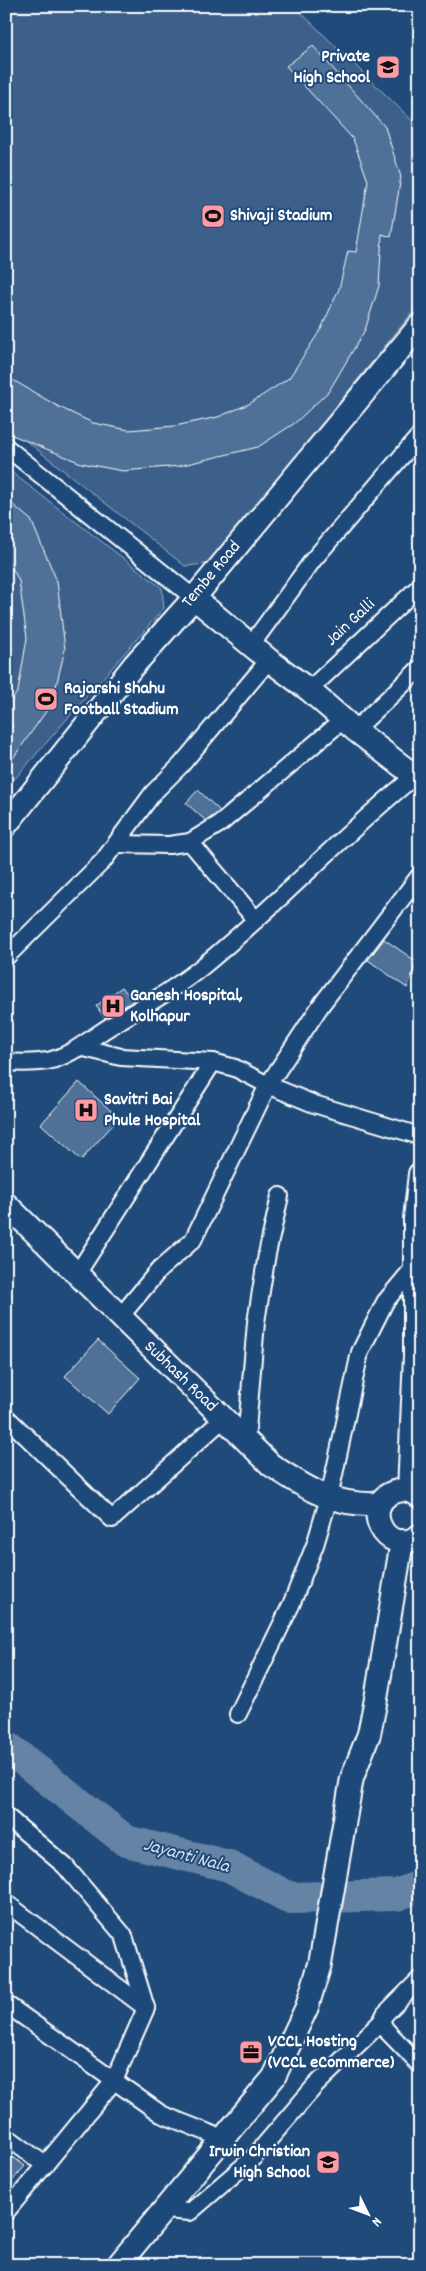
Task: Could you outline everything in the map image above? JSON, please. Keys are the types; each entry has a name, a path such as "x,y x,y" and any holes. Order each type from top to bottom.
{"main road":[{"name":"Tembe Road","path":"6,825 134,665 194,598 420,325"},
{"path":"194,598 417,778"},
{"path":"118,2265 224,2140 274,2077 307,2008 320,1964 352,1778 369,1734 411,1538 386,1535 378,1521 380,1504 392,1493 414,1494 417,1390 415,1266 416,1219 420,1174"},
{"name":"Subhash Road","path":"7,1206 271,1465 304,1486 329,1498 357,1505 380,1504"}],"street":[{"path":"251,645 313,560 420,435"},
{"path":"6,447 194,598"},
{"name":"Jain Galli","path":"309,690 420,586"},
{"path":"6,957 103,861 153,793 181,765 269,660"},
{"path":"117,844 169,845 190,842 221,823 250,800 278,773 349,725 420,668"},
{"path":"6,1062 49,1061 80,1047 109,1026 170,991 203,966 417,778"},
{"path":"190,842 256,920"},
{"path":"120,1317 159,1270 193,1240 268,1085 321,1005 420,875"},
{"path":"80,1047 121,1057 213,1062 235,1068 268,1085 314,1104 420,1136"},
{"path":"77,1274 213,1062"},
{"path":"246,1442 256,1322 267,1254 280,1196"},
{"path":"238,1714 291,1605 316,1545 329,1498 360,1352 384,1302 415,1266"},
{"path":"6,1417 112,1519 223,1419"},
{"path":"6,1816 65,1866 124,1936 146,2008 114,2082 6,2212"},
{"path":"6,1903 146,2008"},
{"path":"164,2210 190,2212 254,2157 315,2086 381,2022 384,2014 420,1979"},
{"path":"6,2004 161,2114 224,2140"},
{"path":"381,2022 386,2030 420,2065"},
{"path":"6,2136 45,2165"}],"shaded area":[{"name":"Shivaji Stadium","path":"6,6 57,6 65,12 91,6 294,6 420,128 420,303 208,564 185,566 6,425"},
{"name":"Rajarshi Shahu Football Stadium","path":"6,468 162,588 164,608 6,789"}],"building":[{"path":"313,46 385,127 401,177 391,237 382,234 379,286 365,330 329,391 295,423 258,447 179,466 123,471 81,463 12,435 6,430 6,376 59,407 93,423 129,430 175,426 218,417 249,404 289,378 321,329 339,289 348,251 356,252 368,181 353,139 286,66"},
{"path":"6,499 31,520 57,581 65,649 52,703 6,768 6,734 13,726 6,720 6,708 18,691 27,638 19,581 6,556"},
{"path":"198,790 220,811 206,821 186,803"},
{"path":"384,939 417,962 407,988 368,960"},
{"path":"122,987 133,1001 105,1018 96,1006"},
{"path":"79,1082 119,1118 81,1160 41,1124"},
{"path":"98,1340 140,1378 108,1414 65,1376"},
{"path":"6,2152 25,2166 6,2188"}],"waterway":[{"name":"Jayanti Nala","path":"6,1746 126,1841 229,1866 290,1898 397,1895 420,1886"}],"place":[{"name":"Private High School","path":"388,67"},
{"name":"Shivaji Stadium","path":"213,216"},
{"name":"Rajarshi Shahu Football Stadium","path":"46,699"},
{"name":"Ganesh Hospital, Kolhapur","path":"113,1006"},
{"name":"Savitri Bai Phule Hospital","path":"86,1110"},
{"name":"VCCL Hosting (VCCL eCommerce)","path":"251,2052"},
{"name":"Irwin Christian High School","path":"328,2162"}]}
